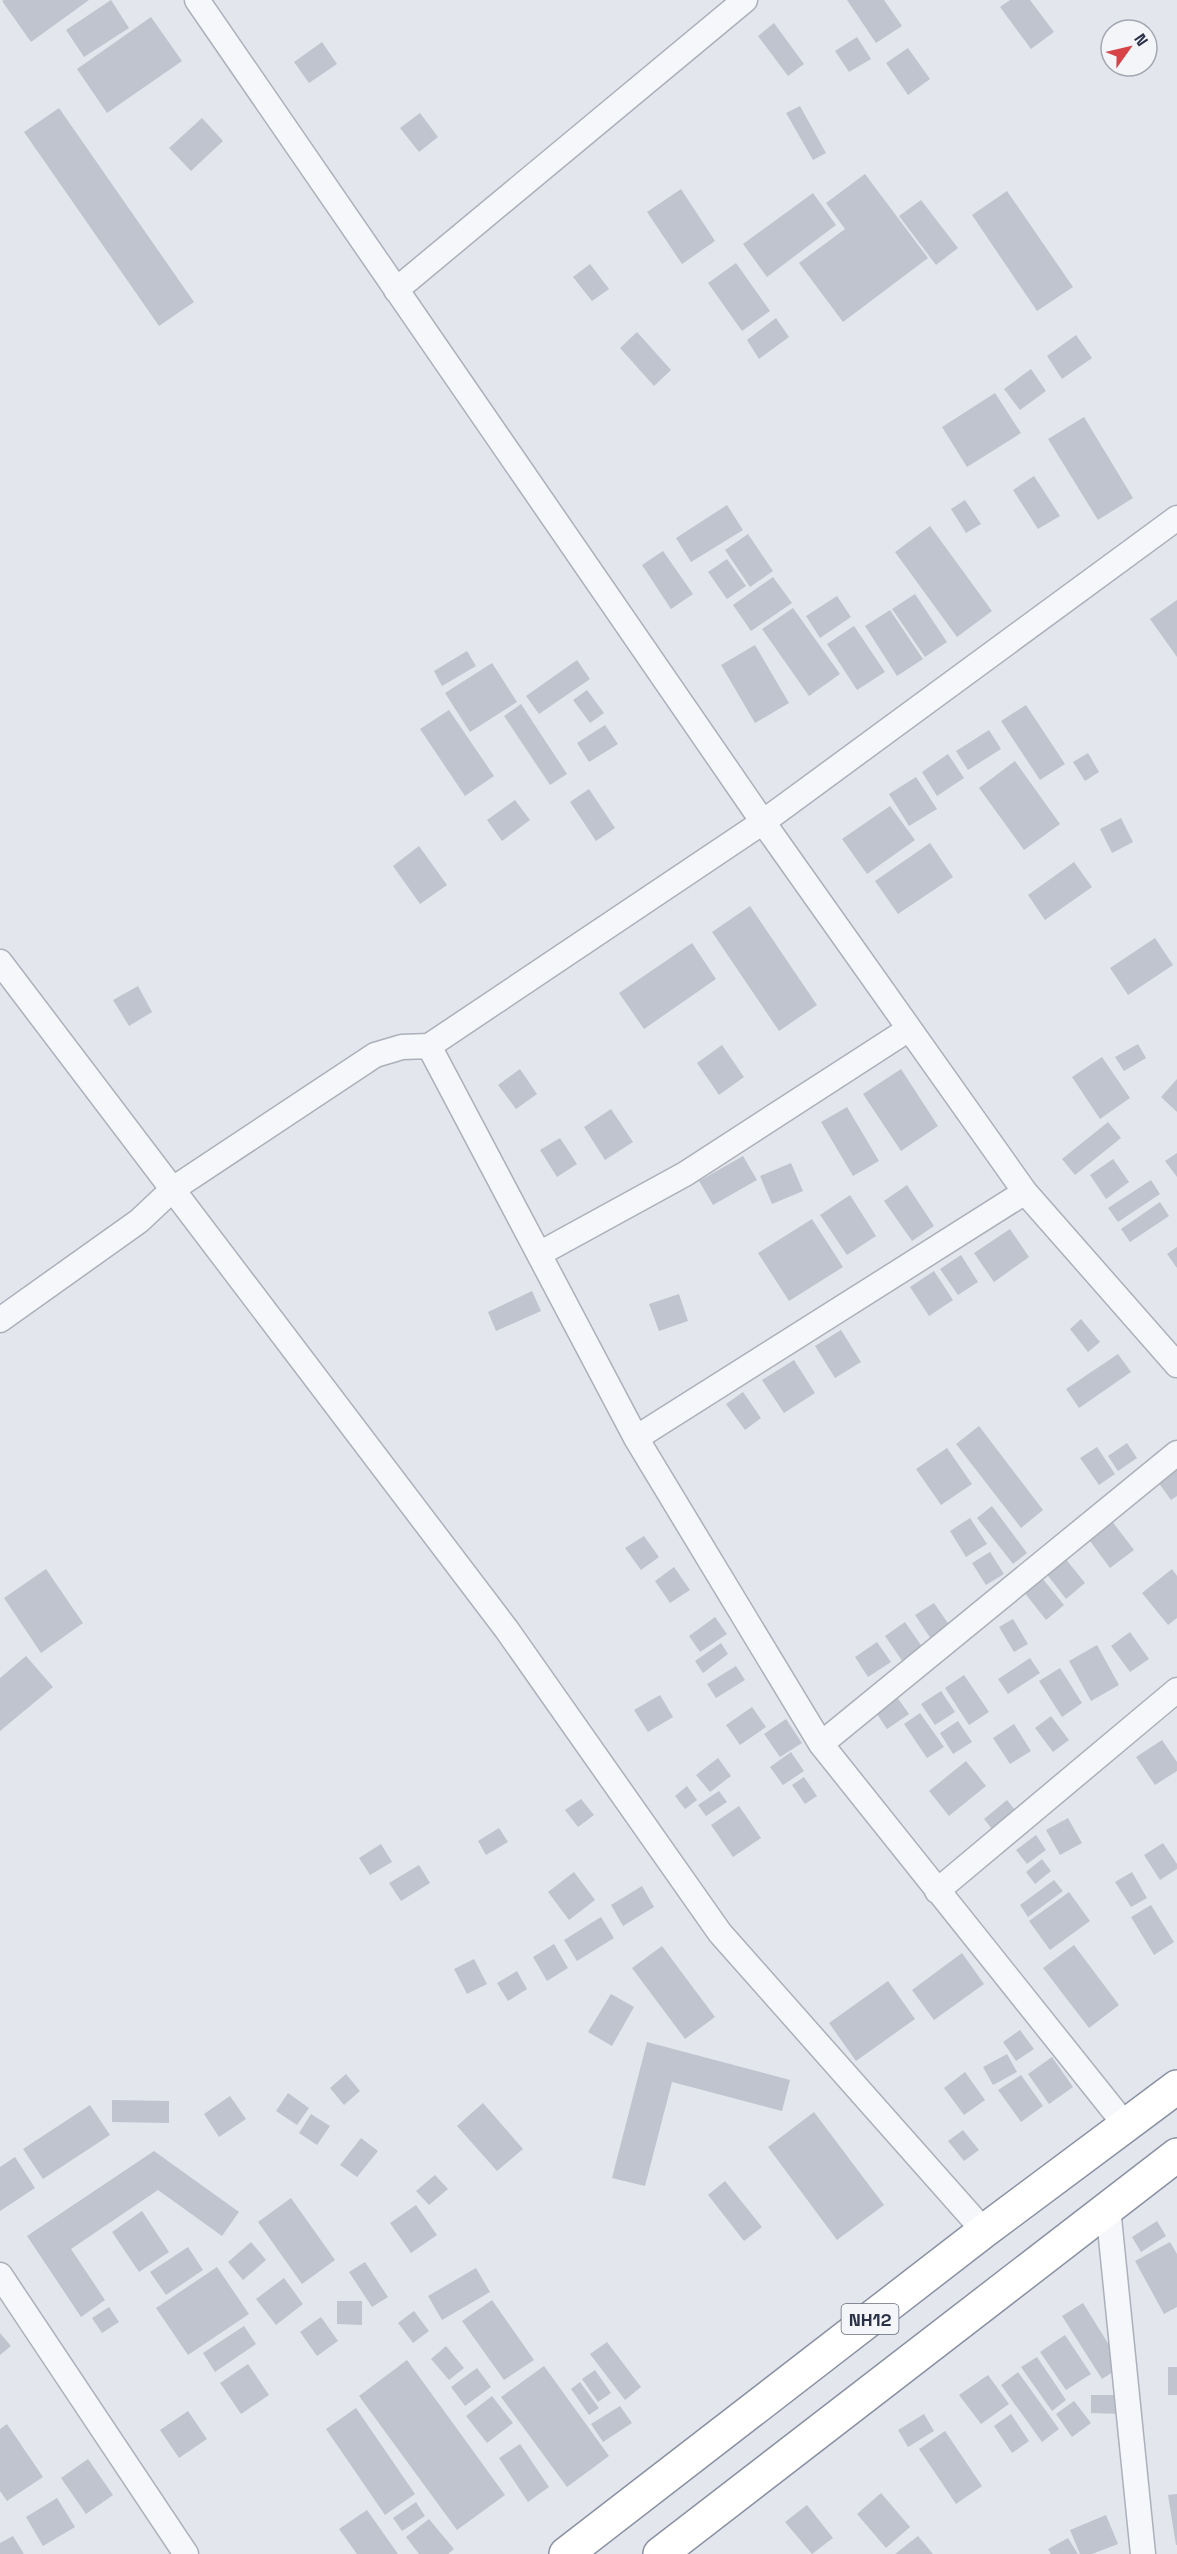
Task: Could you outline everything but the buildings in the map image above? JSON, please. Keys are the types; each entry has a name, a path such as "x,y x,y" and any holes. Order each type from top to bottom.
{"highway":[{"name":"NH12","path":"566,2554 984,2231 1177,2088"},
{"name":"NH12","path":"660,2554 1177,2155"}],"street":[{"path":"196,0 763,822 1025,1192 1177,1365"},
{"path":"396,290 745,0"},
{"path":"0,1320 139,1221 173,1189 375,1055 402,1047 429,1046 763,822 1177,518"},
{"path":"0,962 507,1630 720,1933 984,2231"},
{"path":"538,1254 685,1174 909,1029"},
{"path":"429,1046 636,1438 821,1744 1127,2127"},
{"path":"636,1438 1025,1192"},
{"path":"821,1744 1177,1453"},
{"path":"937,1891 1177,1690"},
{"path":"1108,2208 1143,2554"},
{"path":"0,2275 186,2554"}]}
